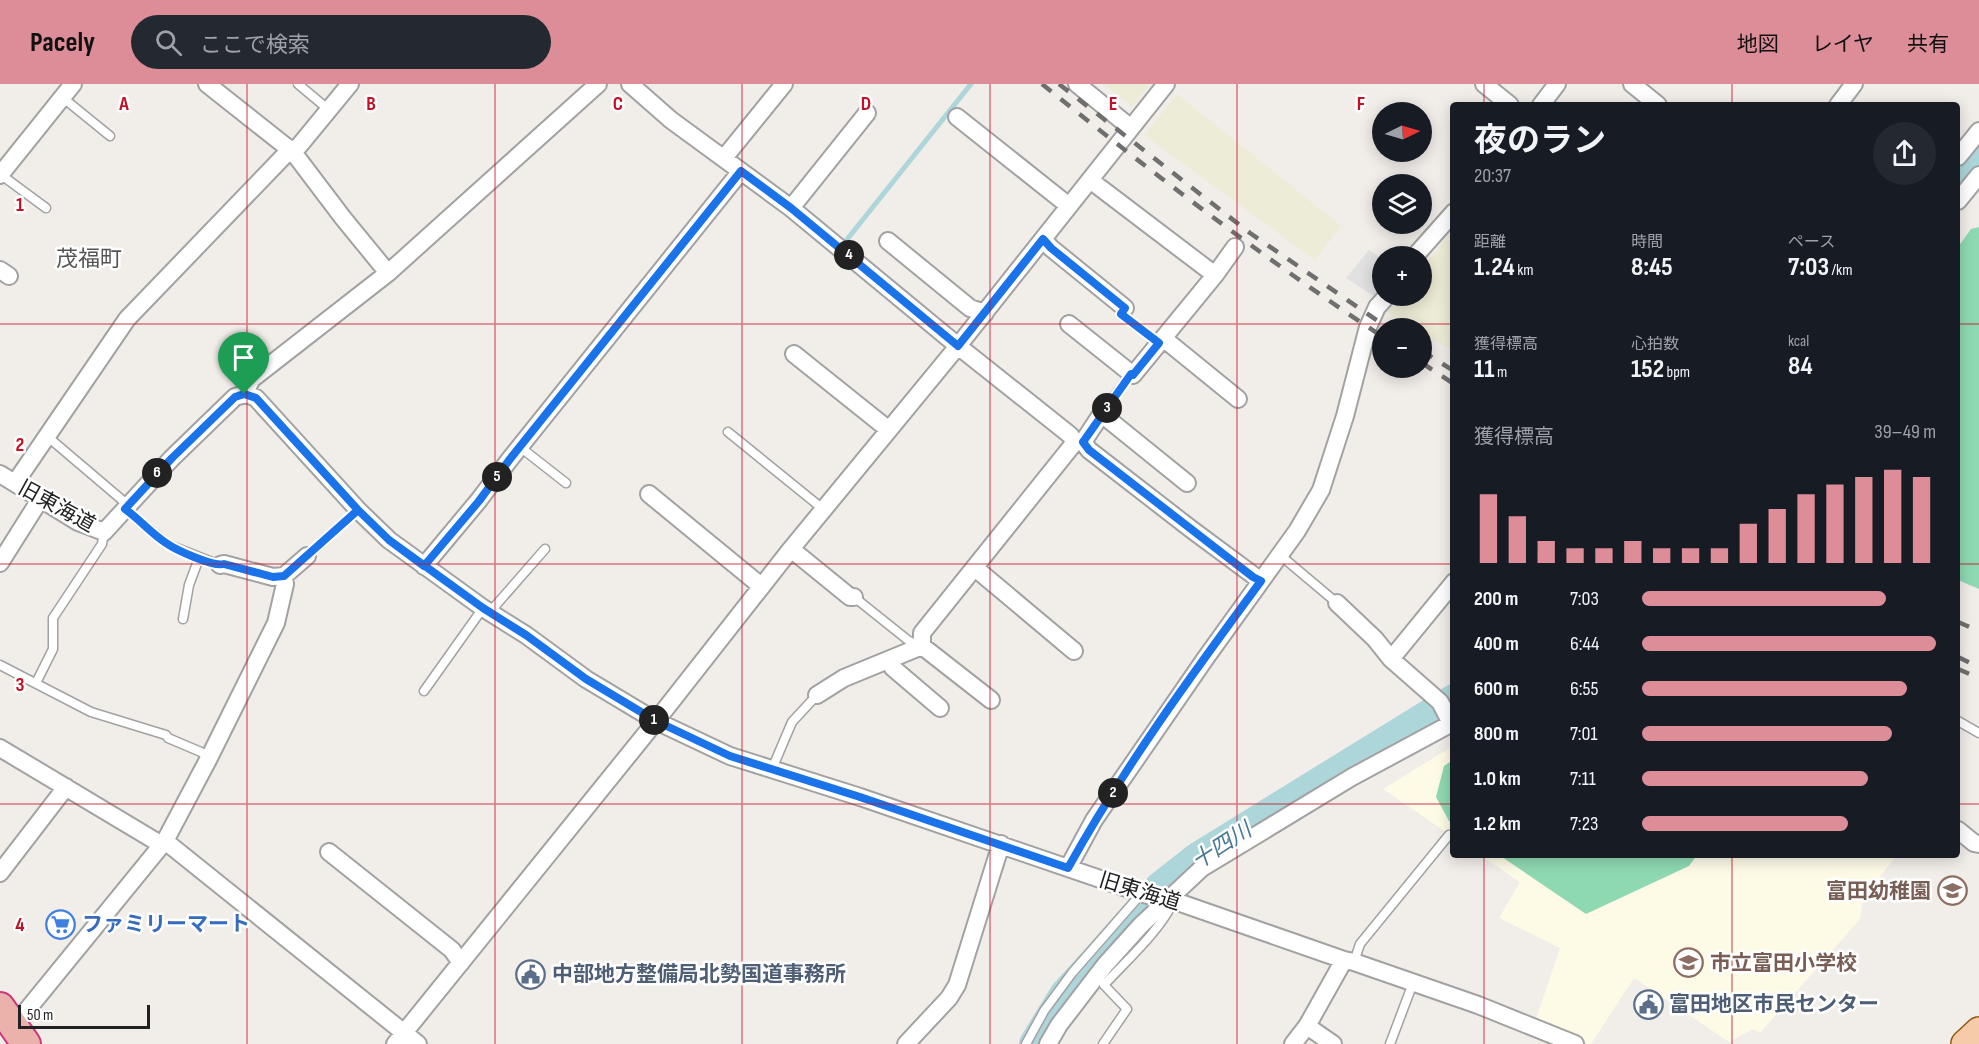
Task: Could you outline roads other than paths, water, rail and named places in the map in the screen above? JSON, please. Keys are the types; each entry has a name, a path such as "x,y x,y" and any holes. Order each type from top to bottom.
{"main road":[{"path":"1965,1044 1979,1030"}],"street":[{"path":"207,84 293,152 388,273"},
{"path":"15,483 127,319 284,156 293,152 350,84"},
{"path":"244,394 252,379 388,273 598,84"},
{"path":"630,84 671,120 791,208 1107,465 1261,581"},
{"path":"724,158 784,84"},
{"path":"1077,84 1131,128"},
{"path":"400,1038 656,721 791,549 985,313 1166,84"},
{"path":"1484,84 1506,102"},
{"path":"1543,102 1557,84"},
{"path":"1632,84 1654,102"},
{"path":"1840,102 1854,84"},
{"path":"0,174 67,91"},
{"path":"791,208 867,113"},
{"path":"957,117 1069,206"},
{"path":"1960,155 1979,131"},
{"path":"424,566 479,501 741,171"},
{"path":"1960,199 1979,175"},
{"path":"1090,180 1215,275"},
{"path":"1424,246 1450,217"},
{"path":"1043,239 1125,308"},
{"path":"888,241 970,308 985,313"},
{"path":"1069,324 1133,375 1215,275 1235,247"},
{"path":"1068,868 1094,820 1297,531 1321,490 1345,416 1368,327 1378,306"},
{"path":"1161,341 1238,399"},
{"path":"794,354 889,430"},
{"name":"旧東海道","path":"0,474 78,522 104,532 172,458 235,397 244,394 256,398 358,510 389,540 586,679 656,721 730,756 1349,961 1478,1005 1575,1044"},
{"path":"922,646 922,633 1108,406"},
{"path":"1108,406 1108,420 1187,483"},
{"path":"649,494 762,586"},
{"path":"0,563 41,498"},
{"path":"791,549 850,597 854,597"},
{"path":"220,566 224,564 273,577 284,576 307,556"},
{"path":"975,568 1074,651"},
{"path":"13,1031 163,843 209,758 276,623 285,584 284,576"},
{"path":"1390,659 1450,587"},
{"path":"1048,1044 1072,1007 1105,965 1141,926 1202,868 1448,716 1390,659 1375,639 1337,603"},
{"path":"816,695 844,678 922,646"},
{"path":"922,646 991,700"},
{"path":"889,660 893,668 940,708"},
{"path":"0,748 163,843 400,1038 418,1044"},
{"path":"0,873 66,787"},
{"path":"1960,832 1974,843 1979,844"},
{"path":"906,1044 949,998 957,985 1001,844"},
{"path":"329,852 452,950 461,963"},
{"path":"1293,1044 1349,961"},
{"path":"1307,1026 1333,1044"}],"lane":[{"path":"298,84 329,110"},
{"path":"67,91 110,136"},
{"path":"0,174 46,208"},
{"path":"1125,308 1121,314 1161,341"},
{"path":"1108,406 1131,374"},
{"path":"728,432 824,509"},
{"path":"48,437 167,544 220,566"},
{"path":"520,447 566,483"},
{"path":"307,556 358,510"},
{"path":"36,683 53,649 53,618 102,544 104,532"},
{"path":"424,691 486,610 545,549"},
{"path":"1280,555 1337,603"},
{"path":"183,620 189,585 199,558"},
{"path":"854,597 909,640 922,646"},
{"path":"0,665 91,712 166,735 209,758"},
{"path":"772,769 792,722 816,695"},
{"path":"1960,722 1979,733"},
{"path":"1349,961 1360,944 1449,835"},
{"path":"1026,1044 1044,1011 1072,973 1143,893"},
{"path":"1103,1044 1127,1009 1104,985 1168,914 1169,900"},
{"path":"1390,1044 1413,983"}],"waterway":[{"path":"845,242 971,84"},
{"name":"十四川","path":"1960,175 1979,151"},
{"name":"十四川","path":"1035,1044 1065,995 1161,887 1198,858 1450,702"}],"railway":[{"path":"1042,84 1210,215 1372,330"},
{"path":"1059,84 1250,233 1373,318"},
{"path":"1432,357 1450,368"},
{"path":"1432,370 1450,381"},
{"path":"1960,623 1979,631"},
{"path":"1960,658 1979,667"},
{"path":"1960,670 1979,678"}],"place":[{"name":"富田幼稚園","path":"1952,891"},
{"name":"ファミリーマート","path":"61,924"},
{"name":"市立富田小学校","path":"1689,963"},
{"name":"中部地方整備局北勢国道事務所","path":"531,974"},
{"name":"富田地区市民センター","path":"1648,1004"}],"district":[{"name":"茂福町","path":"89,258"}]}
